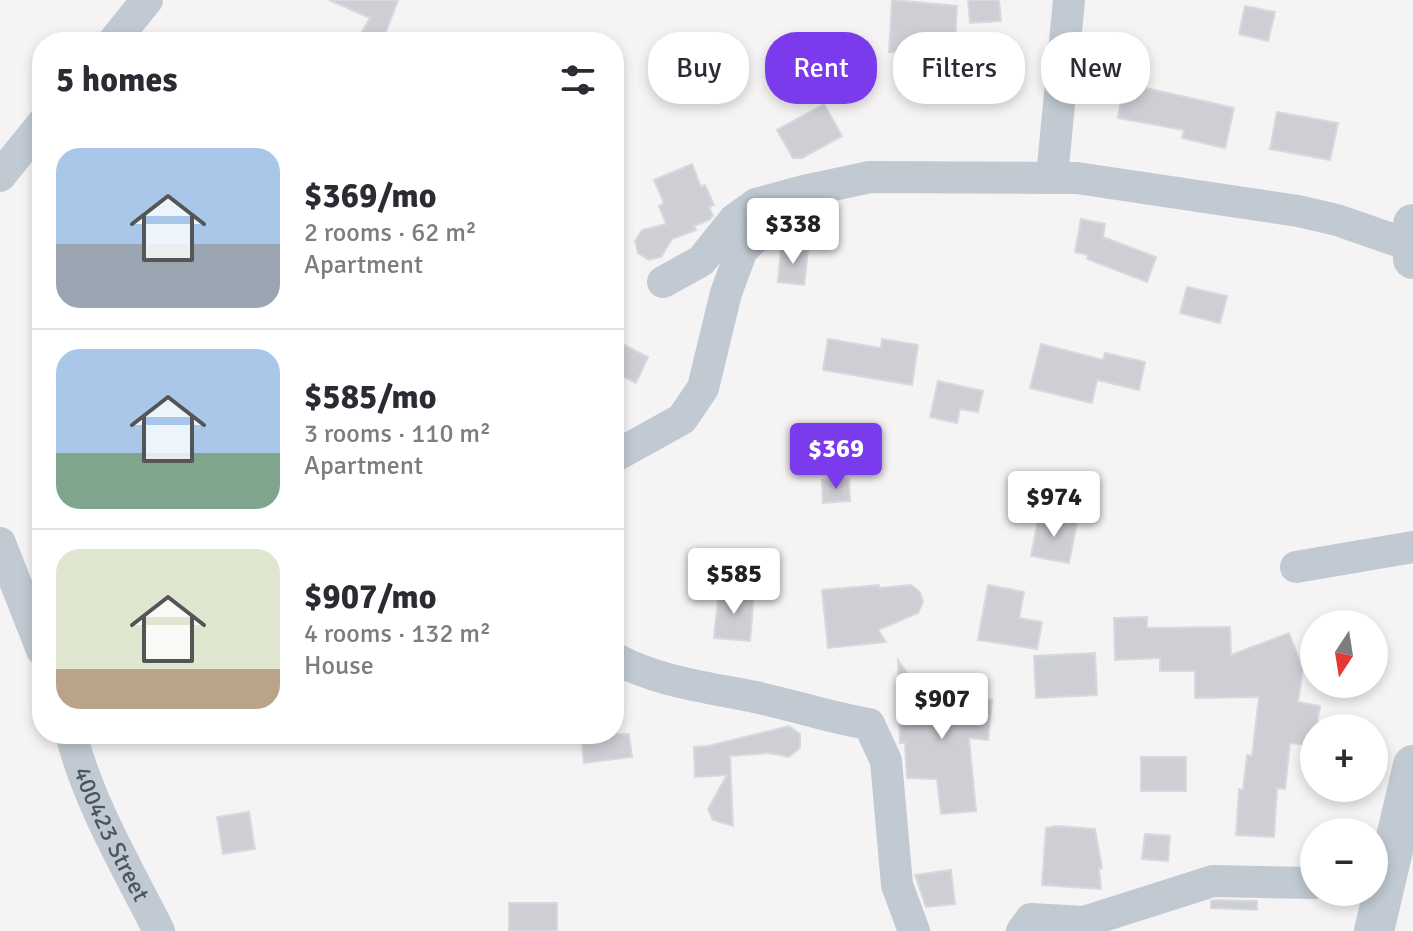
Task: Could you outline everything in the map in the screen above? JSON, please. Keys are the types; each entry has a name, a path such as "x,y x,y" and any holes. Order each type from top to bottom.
{"street":[{"path":"121,32 147,0"},
{"path":"1052,177 1069,0"},
{"path":"0,176 32,136"},
{"path":"663,282 701,261 734,220 756,204 870,177 1077,178 1298,211 1337,220 1412,246"},
{"path":"624,451 682,419 703,388 726,293 742,250 804,191"},
{"path":"1413,224 1413,259"},
{"path":"0,543 32,625"},
{"path":"1296,567 1413,547"},
{"path":"624,664 680,683 869,724 886,761 897,885 914,931"},
{"name":"400423 Street","path":"74,744 80,768 105,825 159,931"},
{"path":"1388,855 1413,765"},
{"path":"1022,931 1031,919 1084,922 1213,881 1300,883"},
{"path":"1374,931 1377,906"}],"building":[{"path":"329,0 398,0 386,32 362,32 370,18"},
{"path":"892,0 957,6 956,32 893,32 893,52 889,52"},
{"path":"968,0 999,0 1001,21 970,23"},
{"path":"1245,6 1275,12 1268,41 1239,34"},
{"path":"1150,89 1234,108 1225,148 1182,138 1184,130 1118,118 1120,104 1150,104"},
{"path":"824,104 842,136 802,158 793,158 777,130"},
{"path":"1277,112 1338,123 1330,160 1270,149"},
{"path":"692,164 701,187 705,185 714,205 709,207 713,216 694,226 696,230 672,239 661,257 649,260 638,253 635,241 642,230 666,224 659,206 664,203 654,180"},
{"path":"1081,219 1105,224 1103,237 1156,257 1147,282 1075,252"},
{"path":"781,247 808,250 804,285 778,282"},
{"path":"1187,287 1227,296 1220,323 1180,313"},
{"path":"828,339 881,348 882,339 918,345 912,385 823,370"},
{"path":"1041,344 1103,360 1105,353 1145,362 1139,390 1097,380 1092,403 1030,388"},
{"path":"624,345 648,357 636,383 624,377"},
{"path":"938,381 983,391 978,412 960,409 957,423 930,417"},
{"path":"849,479 850,501 823,503 822,480"},
{"path":"1039,515 1077,522 1069,563 1031,556"},
{"path":"879,585 879,588 911,585 920,592 923,602 918,613 878,630 886,642 828,648 822,590"},
{"path":"988,585 1024,592 1019,618 1042,622 1037,649 978,640"},
{"path":"719,590 754,594 750,641 714,638"},
{"path":"1147,617 1147,628 1230,627 1231,655 1289,633 1300,661 1298,702 1320,706 1319,714 1300,714 1300,744 1290,743 1285,789 1277,788 1274,837 1236,835 1239,789 1243,790 1247,755 1252,756 1259,697 1195,698 1195,671 1160,671 1160,658 1115,660 1114,618"},
{"path":"1095,653 1097,695 1036,698 1034,656"},
{"path":"898,660 922,694 992,700 988,740 969,738 976,811 941,814 937,779 907,778 905,743 900,743"},
{"path":"789,726 800,734 800,748 789,757 769,753 730,756 733,826 713,820 708,809 727,775 695,777 694,747"},
{"path":"624,734 629,734 632,757 584,763 582,744 624,744"},
{"path":"1141,757 1186,757 1186,791 1141,791"},
{"path":"249,812 255,849 223,854 217,817"},
{"path":"1046,828 1095,829 1102,868 1099,869 1101,889 1042,885"},
{"path":"1145,834 1170,836 1168,861 1142,859"},
{"path":"951,870 955,904 926,907 915,875"},
{"path":"1211,901 1257,901 1257,910 1211,908"},
{"path":"509,903 557,903 557,931 509,931"}]}
